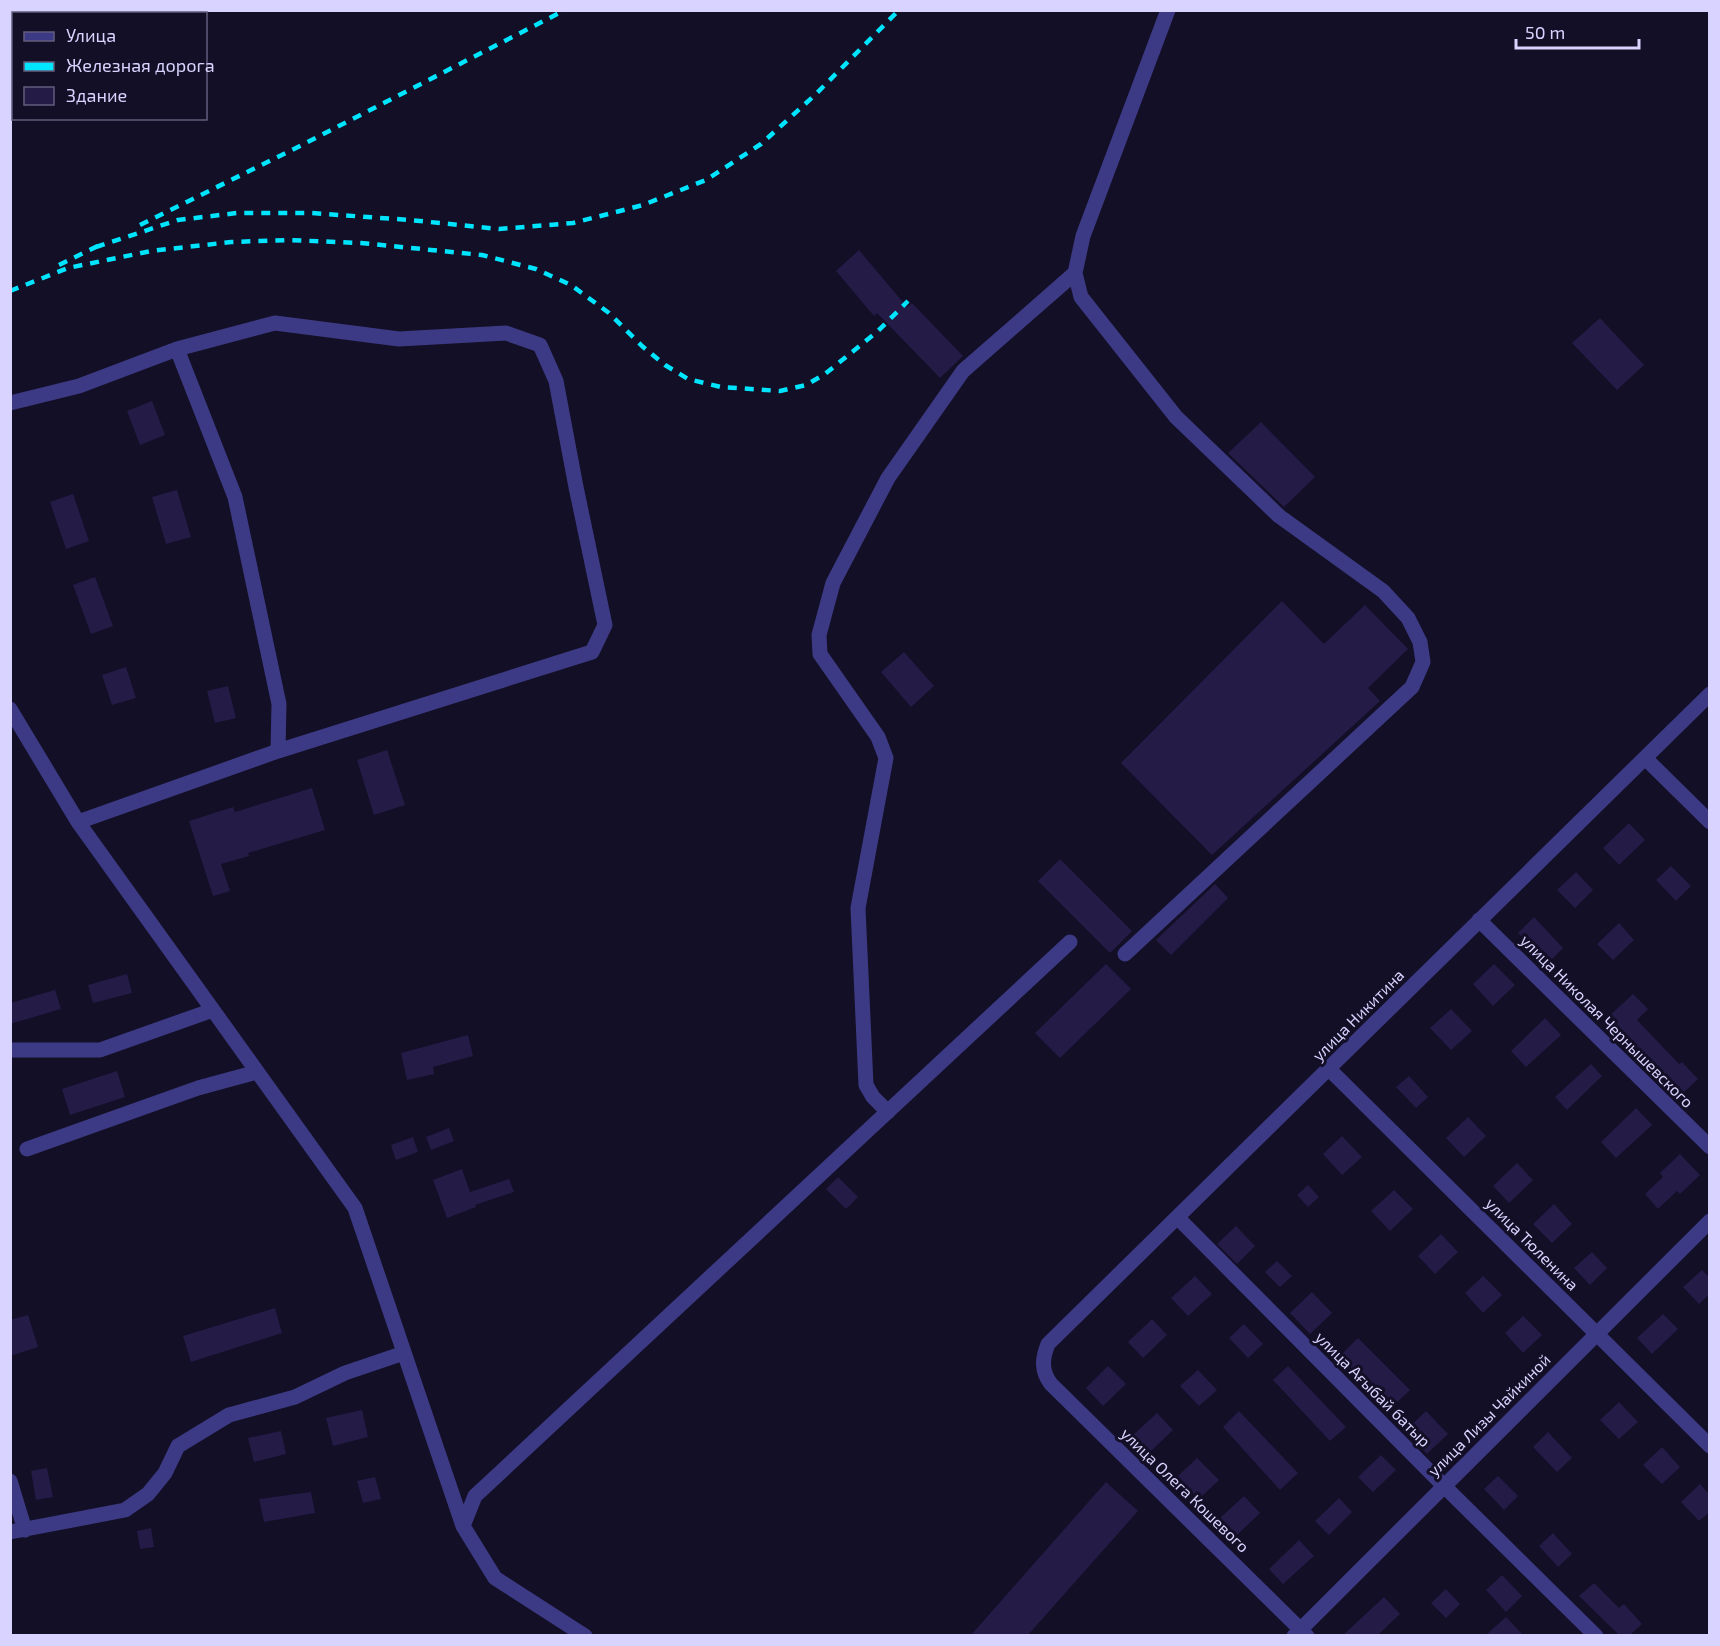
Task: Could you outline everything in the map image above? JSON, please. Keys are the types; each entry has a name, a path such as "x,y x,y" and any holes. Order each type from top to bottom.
{"street":[{"path":"1125,954 1412,687 1423,662 1420,642 1408,618 1383,591 1279,516 1176,417 1081,297 1075,273 1083,236 1168,10"},
{"path":"888,1112 873,1097 866,1085 858,908 886,758 878,737 820,654 819,635 833,583 888,478 963,370 1075,273"},
{"path":"10,403 79,386 177,349 275,323 399,339 506,333 540,345 556,381 605,625 592,652 278,751 78,822"},
{"path":"177,349 235,497 279,704 278,751"},
{"name":"улица Никитина","path":"1043,1367 1043,1357 1048,1344 1710,694"},
{"path":"10,709 78,822 355,1208 463,1526 495,1578 585,1635"},
{"path":"1645,758 1710,822"},
{"name":"улица Николая Чернышевского","path":"1479,920 1710,1147"},
{"path":"463,1526 475,1496 1070,942"},
{"path":"10,1050 100,1050 213,1010"},
{"name":"улица Тюленина","path":"1329,1069 1710,1446"},
{"path":"27,1149 198,1088 257,1072"},
{"name":"улица Ағыбай батыр","path":"1178,1217 1444,1486 1596,1635"},
{"name":"улица Лизы Чайкиной","path":"1301,1633 1444,1486 1710,1221"},
{"path":"10,1481 18,1531 125,1510 148,1494 165,1473 178,1446 229,1415 295,1397 345,1373 404,1353"},
{"name":"улица Олега Кошевого","path":"1043,1367 1046,1378 1051,1384 1301,1633"}],"building":[{"path":"859,250 907,307 912,303 963,356 940,378 877,313 874,316 836,271"},
{"path":"1600,318 1644,365 1617,390 1572,343"},
{"path":"152,401 165,435 140,445 127,411"},
{"path":"1261,422 1315,477 1284,507 1228,453"},
{"path":"177,490 191,537 166,544 152,497"},
{"path":"73,494 89,541 66,549 50,502"},
{"path":"95,577 113,626 91,634 73,585"},
{"path":"1282,601 1324,644 1365,605 1408,649 1368,688 1380,701 1212,855 1121,763"},
{"path":"904,652 934,686 911,707 881,672"},
{"path":"126,667 136,698 112,705 102,675"},
{"path":"228,686 236,718 215,723 207,691"},
{"path":"387,750 405,805 374,815 357,760"},
{"path":"312,788 325,830 248,853 249,856 221,864 230,891 213,896 189,821 233,807 235,812"},
{"path":"1629,823 1645,840 1619,865 1603,848"},
{"path":"1060,859 1132,931 1110,953 1038,881"},
{"path":"1671,866 1691,886 1676,901 1656,880"},
{"path":"1576,872 1593,890 1575,908 1557,890"},
{"path":"1215,884 1228,898 1171,955 1156,940"},
{"path":"1534,917 1563,948 1547,964 1518,933"},
{"path":"1619,923 1634,940 1613,960 1597,944"},
{"path":"1106,964 1131,989 1060,1058 1035,1033"},
{"path":"1494,964 1515,985 1493,1006 1473,984"},
{"path":"127,974 132,993 93,1003 88,985"},
{"path":"55,990 61,1009 10,1024 10,1003"},
{"path":"1633,994 1648,1009 1637,1020 1679,1064 1682,1062 1698,1079 1681,1095 1606,1019"},
{"path":"1451,1009 1472,1031 1451,1050 1430,1028"},
{"path":"1545,1018 1561,1035 1526,1067 1511,1051"},
{"path":"468,1035 473,1056 433,1067 434,1074 407,1080 401,1053"},
{"path":"1591,1064 1602,1076 1567,1110 1555,1097"},
{"path":"117,1071 125,1097 70,1115 62,1089"},
{"path":"1409,1076 1428,1097 1416,1108 1396,1087"},
{"path":"1636,1108 1652,1125 1616,1158 1601,1142"},
{"path":"1468,1117 1486,1136 1464,1157 1446,1138"},
{"path":"449,1128 454,1141 431,1150 426,1137"},
{"path":"1342,1136 1362,1157 1342,1175 1323,1154"},
{"path":"413,1137 418,1152 396,1160 391,1145"},
{"path":"1680,1154 1700,1175 1680,1194 1677,1191 1658,1209 1645,1194 1663,1177 1660,1173"},
{"path":"1517,1163 1533,1180 1509,1203 1493,1186"},
{"path":"462,1169 470,1192 509,1179 514,1192 475,1205 476,1207 447,1218 433,1180"},
{"path":"838,1177 858,1197 846,1209 826,1189"},
{"path":"1308,1185 1319,1197 1308,1207 1297,1195"},
{"path":"1394,1190 1413,1209 1390,1231 1371,1211"},
{"path":"1554,1204 1572,1224 1552,1243 1533,1224"},
{"path":"1236,1226 1255,1246 1237,1264 1217,1244"},
{"path":"1441,1234 1458,1252 1435,1274 1418,1256"},
{"path":"1592,1252 1607,1268 1590,1285 1574,1268"},
{"path":"1277,1261 1292,1276 1280,1287 1265,1272"},
{"path":"1702,1270 1710,1278 1710,1294 1699,1304 1683,1287"},
{"path":"1195,1276 1212,1294 1188,1316 1171,1298"},
{"path":"1483,1276 1502,1295 1483,1313 1465,1293"},
{"path":"1312,1292 1332,1313 1310,1334 1290,1313"},
{"path":"275,1308 282,1333 191,1362 183,1336"},
{"path":"1663,1314 1678,1329 1652,1354 1637,1338"},
{"path":"28,1315 38,1347 10,1356 10,1320"},
{"path":"1523,1316 1542,1335 1523,1353 1505,1333"},
{"path":"1152,1319 1167,1335 1143,1358 1128,1342"},
{"path":"1244,1324 1263,1344 1248,1358 1229,1338"},
{"path":"1358,1338 1410,1390 1393,1406 1364,1375 1361,1378 1340,1356"},
{"path":"1108,1366 1126,1384 1103,1406 1086,1388"},
{"path":"1288,1366 1346,1427 1330,1441 1273,1380"},
{"path":"1198,1370 1217,1390 1199,1406 1180,1386"},
{"path":"1619,1402 1638,1422 1619,1439 1600,1420"},
{"path":"362,1410 368,1437 333,1446 326,1418"},
{"path":"1239,1411 1298,1473 1280,1490 1223,1427"},
{"path":"1426,1411 1448,1434 1427,1454 1405,1431"},
{"path":"1157,1413 1173,1430 1150,1452 1133,1435"},
{"path":"281,1431 286,1454 254,1462 248,1438"},
{"path":"1548,1432 1572,1458 1557,1472 1533,1447"},
{"path":"1662,1447 1680,1467 1662,1484 1643,1465"},
{"path":"1381,1455 1396,1470 1373,1492 1358,1477"},
{"path":"1197,1458 1219,1480 1199,1499 1178,1476"},
{"path":"47,1468 53,1497 36,1500 31,1471"},
{"path":"1498,1476 1518,1496 1504,1510 1484,1489"},
{"path":"375,1477 381,1499 363,1503 357,1481"},
{"path":"1106,1482 1138,1511 1028,1635 971,1635"},
{"path":"1700,1484 1710,1495 1710,1512 1699,1521 1681,1502"},
{"path":"311,1492 315,1513 264,1522 259,1499"},
{"path":"1244,1496 1260,1513 1237,1535 1220,1518"},
{"path":"1339,1498 1352,1512 1329,1535 1315,1521"},
{"path":"151,1528 154,1547 140,1549 137,1531"},
{"path":"1553,1533 1572,1554 1558,1567 1539,1546"},
{"path":"1299,1540 1314,1556 1283,1584 1269,1569"},
{"path":"1502,1575 1522,1596 1506,1612 1486,1590"},
{"path":"1594,1583 1619,1608 1624,1604 1642,1624 1630,1635 1619,1635 1579,1596"},
{"path":"1446,1589 1460,1604 1446,1618 1431,1603"},
{"path":"1384,1597 1400,1614 1378,1635 1343,1635"},
{"path":"1506,1617 1523,1635 1486,1635"}],"railway":[{"path":"140,225 565,10"},
{"path":"96,247 178,220 237,213 311,213 499,229 573,223 643,205 706,180 761,144 815,95 899,10"},
{"path":"10,291 68,268 151,251 231,242 288,240 361,243 482,255 536,269 571,285 609,313 665,365 688,379 721,387 780,391 806,385 825,374 878,331 908,301"},
{"path":"59,265 102,244"}]}
